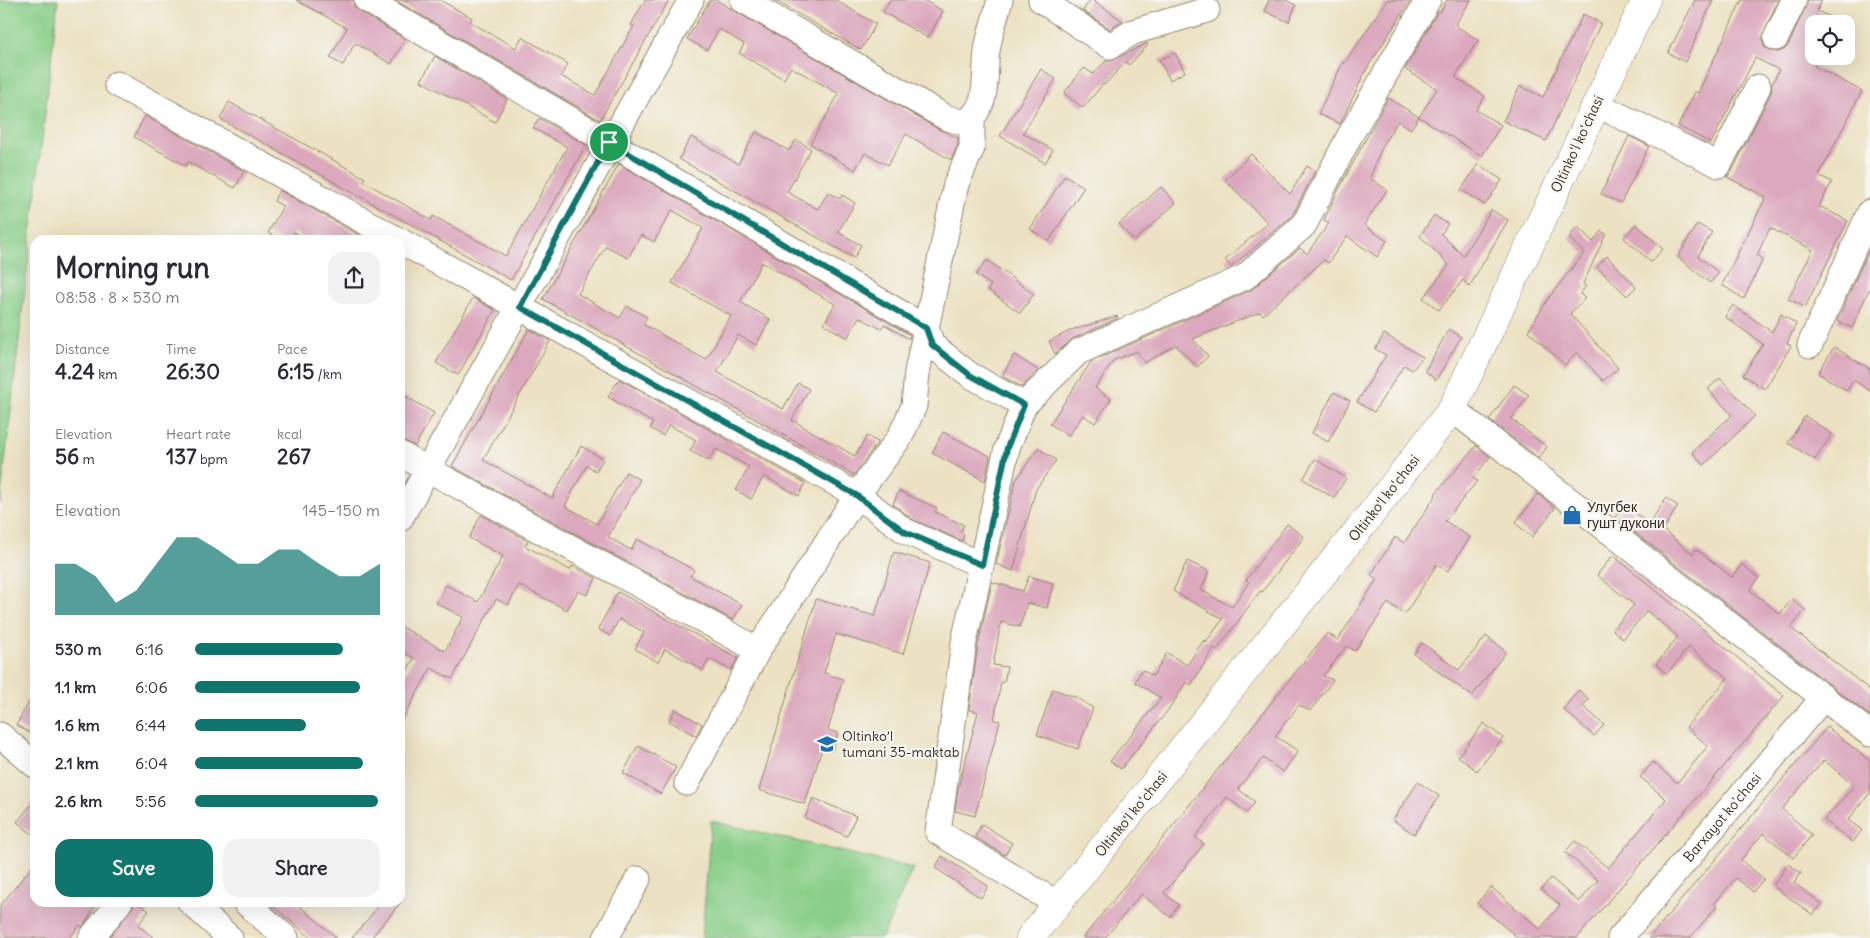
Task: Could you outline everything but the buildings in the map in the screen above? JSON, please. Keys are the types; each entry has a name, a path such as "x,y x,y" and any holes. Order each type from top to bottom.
{"main road":[{"name":"Oltinkoʻl koʻchasi","path":"1030,938 1358,530 1452,409 1646,0"}],"street":[{"path":"367,0 926,328 932,345 970,375 1024,405"},
{"path":"405,510 520,307 609,142 691,0"},
{"path":"743,0 945,117 964,123 972,118"},
{"path":"687,783 758,650 856,495 900,437 914,406 917,372 956,184 972,148 972,118 986,87 987,47 1000,0"},
{"path":"1041,0 1110,46 1133,32 1207,10"},
{"path":"1058,904 938,832 964,642 1007,448 1024,405 1078,352 1245,277 1304,225 1349,137 1428,0"},
{"path":"1776,38 1794,0"},
{"path":"117,84 390,235"},
{"path":"1596,104 1719,165 1758,87"},
{"path":"1810,345 1870,212"},
{"path":"405,243 856,495 905,532 982,565"},
{"path":"1452,409 1870,734"},
{"path":"405,457 758,650"},
{"name":"Barxayot ko'chasi","path":"1620,938 1824,697"},
{"path":"0,734 30,761"},
{"path":"606,938 638,879"},
{"path":"91,938 116,907"},
{"path":"195,907 230,938"},
{"path":"251,907 286,938"}],"green space":[{"path":"0,0 58,0 30,235 0,505"},
{"path":"711,821 913,868 882,938 702,938"}],"place":[{"name":"Улугбек гушт дукони","path":"1572,515"},
{"name":"Oltinko’l tumani 35-maktab","path":"827,744"}],"route":[{"path":"609,142 926,328 932,345 970,375 1024,405 1007,448 982,565 905,532 856,495 520,307 609,142"}]}
